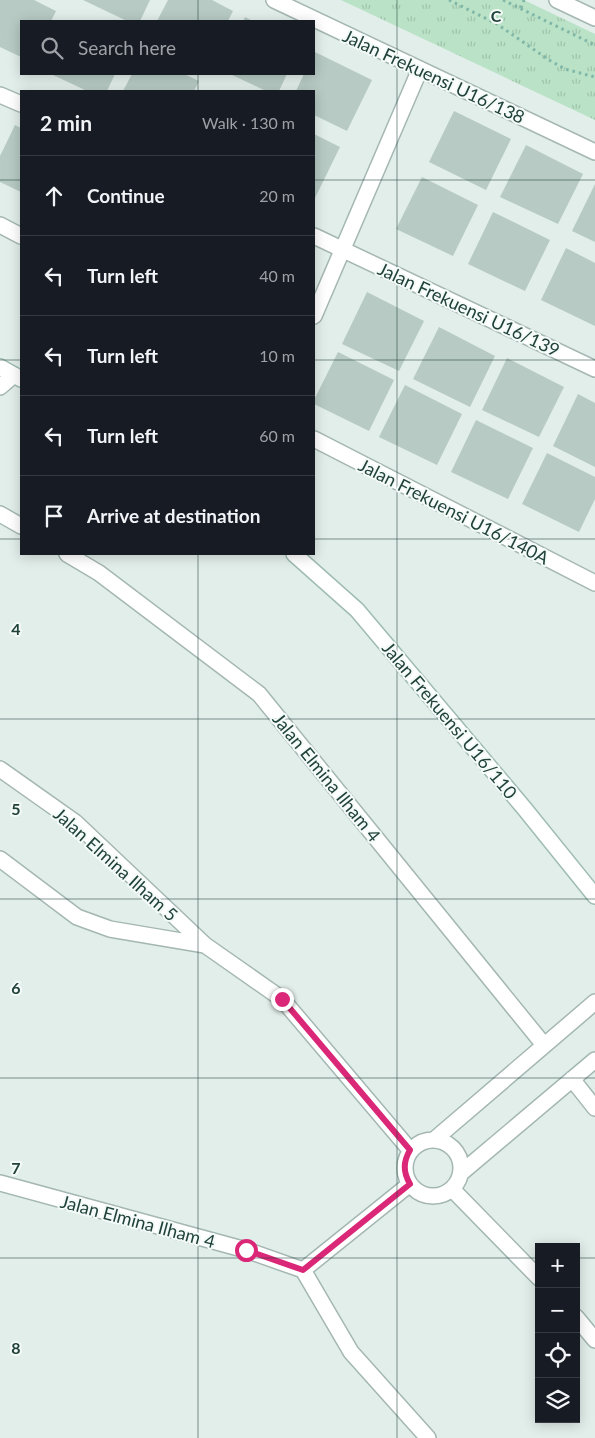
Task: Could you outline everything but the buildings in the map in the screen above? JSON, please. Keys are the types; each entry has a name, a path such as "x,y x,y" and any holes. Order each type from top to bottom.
{"street":[{"name":"Jalan Frekuensi U16/138","path":"274,0 595,152"},
{"path":"557,0 595,18"},
{"path":"315,314 420,69"},
{"path":"0,95 20,104"},
{"path":"0,225 20,235"},
{"name":"Jalan Frekuensi U16/139","path":"315,236 595,369"},
{"path":"0,367 18,377"},
{"path":"0,387 18,377"},
{"name":"Jalan Frekuensi U16/140A","path":"315,440 595,583"},
{"path":"0,514 20,525"},
{"name":"Jalan Elmina Ilham 4","path":"69,555 99,573 259,694 544,1045"},
{"name":"Jalan Frekuensi U16/110","path":"295,555 357,610 524,808 595,896"},
{"name":"Jalan Elmina Ilham 5","path":"0,769 75,822 205,945 282,999 410,1150"},
{"name":"Jalan Elmina Ilham 5","path":"0,859 77,917 110,929 205,945"},
{"path":"435,1139 595,1002"},
{"path":"461,1173 595,1060"},
{"path":"572,1079 595,1108"},
{"path":"426,1140 444,1141 458,1154 461,1163 461,1173 458,1182 444,1194 435,1196 425,1195 416,1191 405,1176 404,1167 410,1150 417,1143 426,1140"},
{"name":"Jalan Elmina Ilham 4","path":"0,1183 246,1250 303,1270"},
{"path":"410,1184 303,1270 351,1352 428,1438"},
{"path":"452,1189 535,1274"},
{"path":"580,1323 595,1340"}],"path":[{"path":"449,0 497,24 565,69 595,77"},
{"path":"504,0 595,44"},
{"path":"521,8 524,0"}],"green space":[{"path":"341,0 524,0 595,34 595,120"}],"route":[{"path":"246,1250 303,1270 410,1184 405,1176 404,1167 410,1150 282,999"}]}
